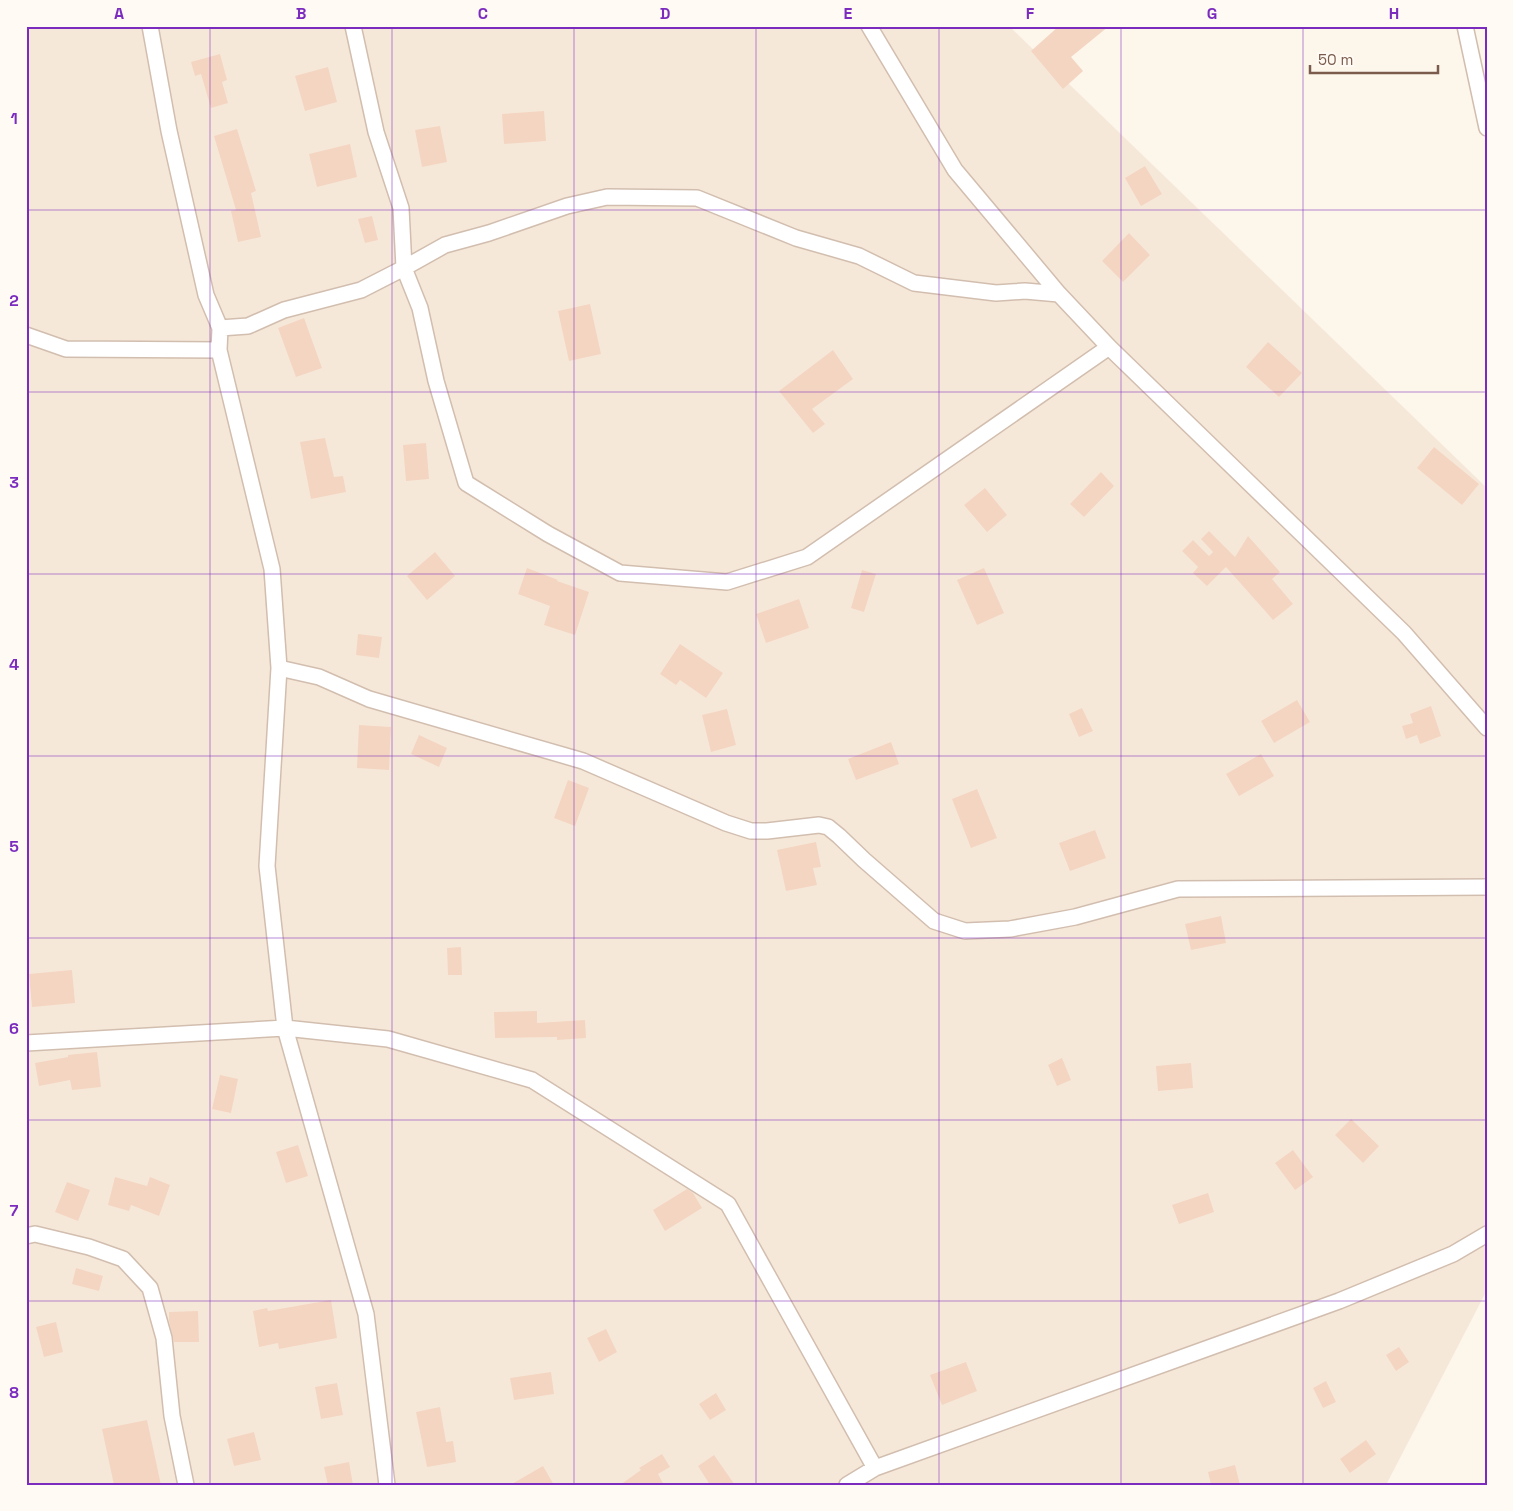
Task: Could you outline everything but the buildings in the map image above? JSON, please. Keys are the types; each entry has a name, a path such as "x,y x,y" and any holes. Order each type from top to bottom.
{"street":[{"path":"150,26 169,132 206,295 220,328 219,350 272,570 279,668 267,866 285,1028 366,1314 387,1485"},
{"path":"353,26 376,132 401,208 404,268 420,308 436,381 466,483 548,534 620,573 726,582 807,557 1109,347"},
{"path":"868,26 955,170 1059,294 1109,347 1404,633 1487,728"},
{"path":"1465,26 1487,128"},
{"path":"220,328 248,326 284,310 361,290 446,245 489,234 567,206 607,198 697,198 796,238 859,256 914,283 996,293 1025,291 1059,294"},
{"path":"26,335 66,349 219,350"},
{"path":"279,668 319,677 369,699 583,760 726,823 751,830 766,831 819,824 828,827 934,921 965,931 1010,929 1075,917 1178,889 1487,887"},
{"path":"26,1043 285,1028 388,1039 532,1080 728,1204 875,1468"},
{"path":"26,1236 35,1234 44,1236 89,1247 123,1259 150,1288 164,1338 172,1416 186,1485"},
{"path":"847,1485 875,1468 1340,1301 1453,1254 1487,1234"}],"shaded area":[{"path":"26,26 1009,26 1487,488 1487,1290 1386,1485 26,1485"}]}
